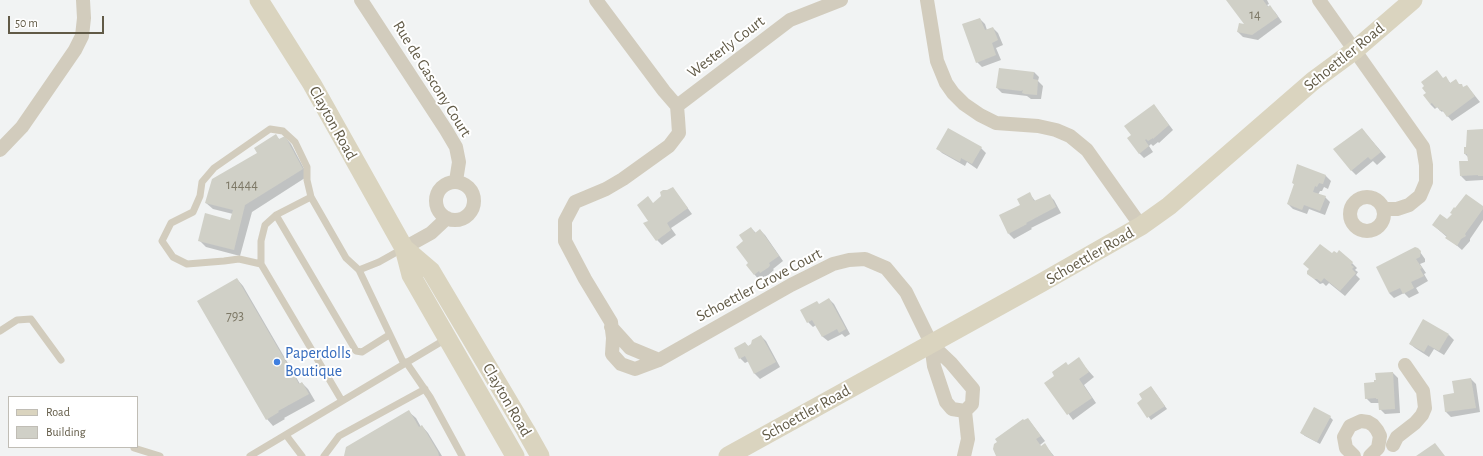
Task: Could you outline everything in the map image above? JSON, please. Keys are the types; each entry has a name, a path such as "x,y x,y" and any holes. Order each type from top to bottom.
{"street":[{"path":"0,150 22,127 75,50 82,36 84,18 83,0"},
{"name":"Clayton Road","path":"259,0 312,84 404,248 411,276 515,456"},
{"name":"Rue de Gascony Court","path":"361,0 456,147 459,162 456,181"},
{"path":"596,0 664,91 677,106"},
{"name":"Westerly Court","path":"677,106 790,20 841,0"},
{"path":"927,0 937,61 946,83 953,93 970,108 996,123 1038,126 1056,130 1070,136 1087,150 1142,226"},
{"path":"1319,0 1423,147 1426,165 1426,182 1420,196 1409,205 1397,209 1384,209"},
{"name":"Schoettler Road","path":"728,456 1142,226 1169,206 1313,81 1355,50 1413,0"},
{"name":"Schoettler Grove Court","path":"677,106 679,133 669,146 623,179 606,189 575,202 565,220 565,241 585,279 611,322 613,338 612,354 621,364 635,369 659,360 791,285 833,264 849,260 865,259 886,268 906,292 931,344"},
{"path":"456,181 468,185 472,190 475,202 470,214 465,218 453,220 441,214 436,203 436,196 443,185 456,181"},
{"path":"404,248 431,233 447,218"},
{"name":"Clayton Road","path":"404,248 431,271 540,456"},
{"path":"931,344 951,362 972,389 972,404 965,411"},
{"path":"931,344 934,366 946,402 952,409 965,411"},
{"path":"1390,448 1397,437 1422,415 1425,408 1423,391 1405,365"},
{"path":"965,411 968,439 965,455"},
{"path":"1354,456 1346,448 1344,437 1350,426 1361,421 1368,422 1373,425 1390,448"},
{"path":"1370,456 1378,448 1390,448"}],"lane":[{"path":"262,264 239,259 187,264 173,257 162,242 171,223 194,212 200,196 202,182 214,168 270,129 283,131 295,142 306,167 311,197 346,258 359,270 389,335 405,363 425,389 462,456"},
{"path":"311,197 276,215 265,225 261,241 262,264 342,401"},
{"path":"276,215 356,351 362,352 389,335"},
{"path":"359,270 379,262 404,248"},
{"path":"0,332 17,320 31,319 61,360"},
{"path":"250,456 447,338"},
{"path":"324,456 338,436 425,389"},
{"path":"286,435 302,456"},
{"path":"134,448 160,456"}],"building":[{"path":"1226,0 1263,0 1268,7 1270,5 1278,17 1252,35 1237,32 1239,23 1244,24"},
{"path":"980,18 985,30 993,27 998,40 992,43 996,55 976,63 962,24"},
{"path":"999,68 1034,72 1033,79 1038,80 1037,95 1022,93 1023,90 996,88"},
{"path":"1437,70 1443,78 1446,76 1450,83 1456,79 1459,84 1462,84 1463,87 1467,85 1475,96 1447,117 1442,110 1440,111 1438,107 1436,108 1432,103 1430,104 1423,95 1426,93 1422,88 1424,86 1421,82"},
{"path":"1154,104 1169,125 1153,139 1148,141 1146,139 1145,140 1149,146 1139,154 1127,138 1131,135 1124,126"},
{"path":"948,128 982,147 972,164 961,158 960,162 936,149"},
{"path":"1362,128 1381,152 1371,160 1368,157 1351,171 1333,149"},
{"path":"1483,129 1483,176 1460,176 1459,161 1468,161 1467,154 1464,154 1467,130"},
{"path":"276,134 279,139 285,136 303,169 245,205 234,250 198,241 205,213 230,220 233,210 205,203 212,179 257,153 254,148"},
{"path":"1297,164 1326,175 1323,184 1319,183 1317,187 1315,186 1313,192 1326,196 1320,211 1304,205 1302,210 1287,204 1294,184 1292,183"},
{"path":"673,187 688,208 667,223 671,230 656,241 643,223 648,221 637,205 648,196 653,203 661,196 660,192"},
{"path":"1030,192 1034,201 1050,194 1056,207 1008,234 999,215 1020,205 1017,199"},
{"path":"1466,194 1483,206 1483,209 1465,234 1466,236 1461,239 1457,246 1445,238 1447,236 1432,225 1440,214 1447,219 1452,214 1450,213 1454,207 1455,208"},
{"path":"751,227 755,233 760,229 779,256 769,263 769,267 754,275 746,265 748,263 736,247 743,241 739,235"},
{"path":"1320,244 1332,253 1334,251 1337,253 1339,250 1353,262 1351,265 1354,267 1352,269 1356,273 1340,291 1324,278 1321,282 1307,274 1309,269 1303,264"},
{"path":"1415,247 1421,251 1420,257 1416,259 1422,268 1420,269 1424,276 1411,282 1414,288 1403,294 1400,288 1389,293 1376,267"},
{"path":"237,278 299,384 302,382 309,394 278,411 279,412 266,420 197,301"},
{"path":"829,298 846,329 839,333 837,329 822,337 812,320 807,323 800,310 817,301 819,304"},
{"path":"1423,319 1449,334 1439,351 1428,345 1424,352 1409,344"},
{"path":"761,335 776,362 754,374 745,356 739,359 734,348 745,342 748,346 751,344 752,340"},
{"path":"1079,357 1089,372 1079,379 1092,398 1067,415 1044,383 1054,376 1052,372 1066,362 1068,365"},
{"path":"1393,372 1395,409 1379,410 1378,399 1365,399 1364,383 1374,382 1374,380 1376,380 1375,373"},
{"path":"1471,378 1476,408 1445,412 1443,395 1454,393 1452,381"},
{"path":"1151,386 1165,406 1147,418 1137,403 1142,399 1139,394"},
{"path":"1314,407 1331,416 1317,442 1300,433"},
{"path":"409,410 419,427 422,425 439,456 344,456 346,447"},
{"path":"1028,418 1041,436 1036,439 1041,446 1045,443 1053,456 996,456 993,449 994,444 997,442 995,439 1023,419"},
{"path":"1435,443 1445,456 1416,456"}],"place":[{"name":"Paperdolls Boutique","path":"277,362"}]}
